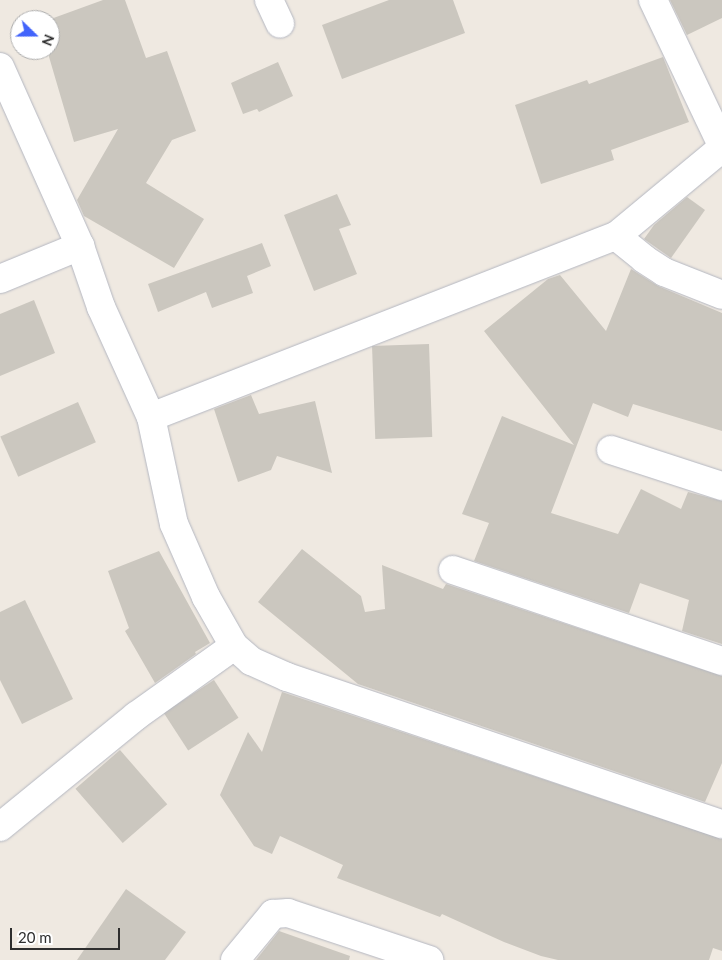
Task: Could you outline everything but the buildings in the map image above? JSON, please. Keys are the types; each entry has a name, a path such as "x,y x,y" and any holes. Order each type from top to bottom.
{"street":[{"path":"150,417 616,236 722,146 653,0"},
{"path":"0,67 80,246 101,307 150,417 174,524 206,598 234,646 251,661 287,677 722,824"},
{"path":"616,236 644,259 664,272 722,295"},
{"path":"0,279 80,246"},
{"path":"611,450 722,486"},
{"path":"454,570 722,661"},
{"path":"0,827 136,716 234,646"},
{"path":"235,960 274,914 288,914 429,960"}]}
